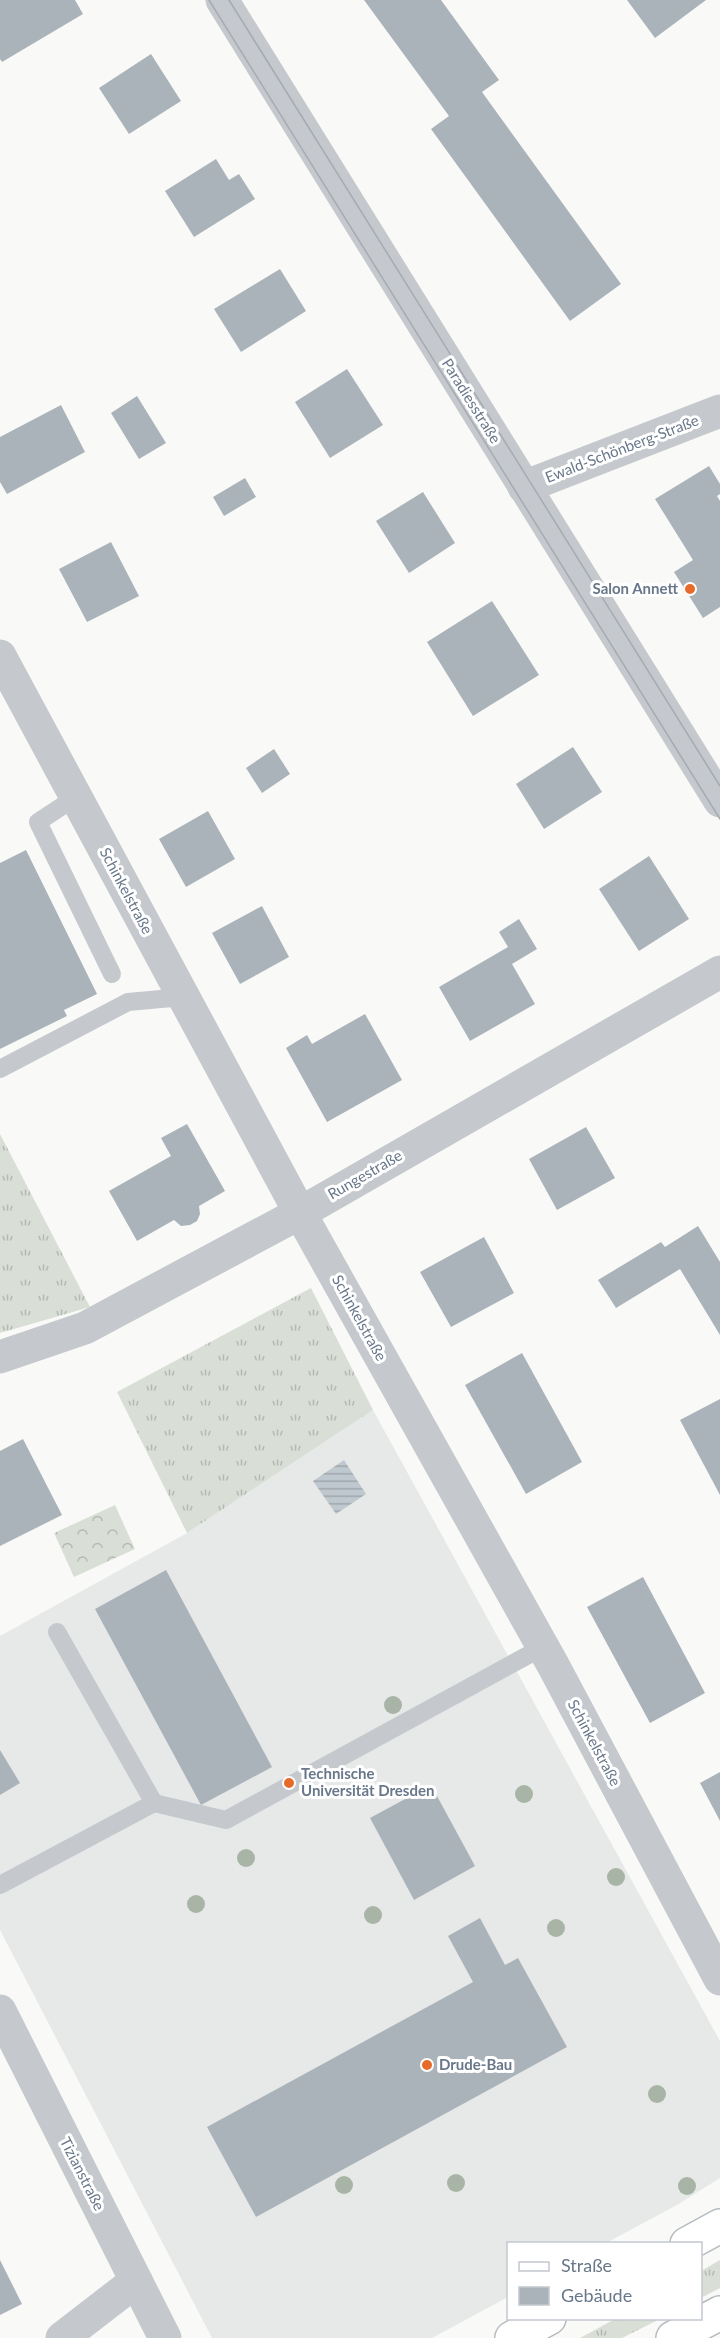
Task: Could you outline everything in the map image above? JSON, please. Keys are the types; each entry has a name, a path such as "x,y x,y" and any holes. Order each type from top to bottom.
{"main road":[{"path":"691,2242 720,2226"},
{"path":"673,2338 720,2313"},
{"path":"512,2338 547,2320"}],"street":[{"name":"Paradiesstraße","path":"222,0 720,801"},
{"name":"Ewald-Schönberg-Straße","path":"524,487 720,411"},
{"name":"Schinkelstraße","path":"0,656 300,1213 543,1647 720,1979"},
{"name":"Rungestraße","path":"0,1357 85,1328 300,1213 720,972"},
{"name":"Tizianstraße","path":"0,2011 165,2338"},
{"path":"62,2338 136,2281"}],"lane":[{"path":"75,797 39,822 112,974"},
{"path":"0,1069 128,1002 183,997"},
{"path":"57,1632 154,1803"},
{"path":"0,1885 154,1803 226,1820 543,1647"}],"shaded area":[{"name":"Technische Universität Dresden","path":"373,1410 720,2041 720,2178 677,2205 608,2242 507,2242 507,2298 432,2338 212,2338 0,1930 0,1636 187,1533"},
{"path":"344,1460 366,1494 336,1514 313,1481"}],"green space":[{"path":"0,1134 90,1307 0,1333"},
{"path":"311,1288 373,1410 187,1533 117,1392"},
{"path":"115,1505 135,1549 74,1577 54,1533"},
{"path":"720,2260 720,2288 702,2297 702,2270"},
{"path":"613,2320 658,2320 622,2338 580,2338"}],"building":[{"path":"0,0 75,0 83,14 2,62 0,59"},
{"path":"364,0 441,0 499,80 482,92 621,284 570,321 431,129 449,116"},
{"path":"627,0 706,0 655,38"},
{"path":"151,54 181,101 129,134 99,88"},
{"path":"216,159 229,180 239,174 255,199 194,237 165,191"},
{"path":"280,269 306,311 241,352 214,309"},
{"path":"347,369 383,425 330,458 295,402"},
{"path":"137,396 166,443 139,459 111,413"},
{"path":"61,405 85,452 7,494 0,482 0,437"},
{"path":"709,466 720,484 720,494 717,496 720,501 720,607 703,618 674,572 693,560 655,499"},
{"path":"245,478 256,497 224,516 213,497"},
{"path":"423,492 455,543 409,573 376,521"},
{"path":"111,542 139,596 87,622 59,569"},
{"path":"492,601 539,675 473,716 427,642"},
{"path":"573,747 602,792 544,829 516,784"},
{"path":"274,749 290,774 262,793 246,768"},
{"path":"208,811 235,859 186,887 159,839"},
{"path":"26,850 97,994 64,1010 67,1016 0,1049 0,863"},
{"path":"649,856 689,919 639,951 599,889"},
{"path":"262,906 289,957 240,984 212,933"},
{"path":"519,919 537,949 512,964 535,1004 470,1041 439,987 508,947 499,932"},
{"path":"365,1014 402,1080 327,1122 286,1048 307,1035 312,1044"},
{"path":"187,1124 225,1191 199,1206 200,1214 197,1221 190,1225 181,1226 174,1220 137,1241 109,1191 171,1156 161,1138"},
{"path":"586,1127 615,1178 557,1210 529,1159"},
{"path":"698,1226 720,1262 720,1335 680,1269 616,1308 598,1280 661,1242 665,1247"},
{"path":"484,1237 514,1293 451,1327 420,1272"},
{"path":"522,1353 582,1462 526,1494 465,1385"},
{"path":"720,1399 720,1495 680,1420"},
{"path":"23,1439 62,1515 0,1546 0,1451"},
{"path":"166,1570 272,1767 201,1805 95,1609"},
{"path":"643,1577 705,1693 650,1723 587,1607"},
{"path":"0,1750 20,1783 0,1795"},
{"path":"720,1772 720,1821 700,1783"},
{"path":"431,1785 475,1866 414,1900 370,1818"},
{"name":"Drude-Bau","path":"480,1918 505,1965 518,1958 567,2047 256,2217 207,2127 473,1982 448,1936"},
{"path":"0,2260 22,2304 0,2315"}],"tram line":[{"path":"209,0 720,819"},
{"path":"229,0 720,786"}],"place":[{"name":"Salon Annett","path":"690,589"},
{"name":"Technische Universität Dresden","path":"289,1783"},
{"name":"Drude-Bau","path":"427,2065"}]}
